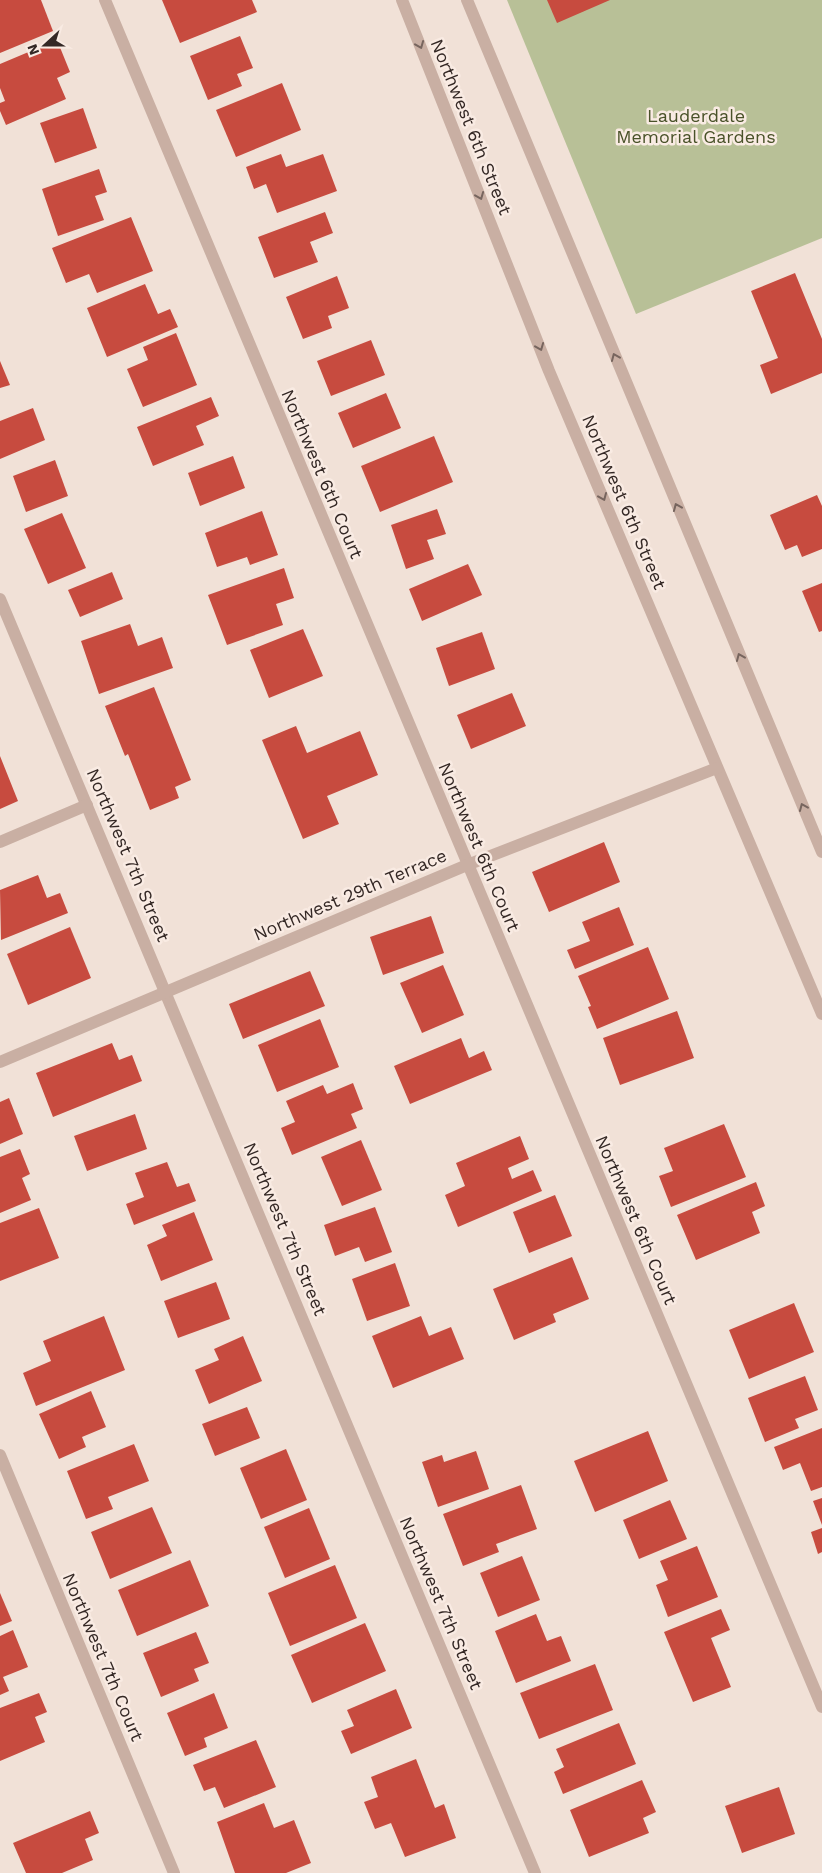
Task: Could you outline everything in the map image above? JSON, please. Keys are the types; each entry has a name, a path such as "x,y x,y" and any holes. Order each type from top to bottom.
{"street":[{"name":"Northwest 6th Court","path":"105,0 822,1707"},
{"name":"Northwest 6th Street","path":"402,0 549,371 822,1014"},
{"path":"467,0 822,852"},
{"name":"Northwest 7th Street","path":"0,599 535,1873"},
{"name":"Northwest 29th Terrace","path":"0,1062 467,865 717,768"},
{"path":"0,842 87,805"},
{"name":"Northwest 7th Court","path":"0,1455 174,1873"}],"green space":[{"name":"Lauderdale Memorial Gardens","path":"507,0 822,0 822,238 636,314"}],"building":[{"path":"0,0 41,0 53,31 0,53"},
{"path":"162,0 252,0 257,12 180,43"},
{"path":"547,0 610,0 557,23"},
{"path":"240,36 253,68 237,74 242,86 208,100 190,56"},
{"path":"57,40 70,72 57,78 66,99 6,125 0,111 0,103 5,101 0,88 0,64"},
{"path":"282,83 301,130 236,157 216,110"},
{"path":"83,108 97,148 55,163 40,123"},
{"path":"281,154 286,167 323,154 337,191 277,213 266,184 254,189 246,167"},
{"path":"99,169 107,192 95,196 104,220 58,236 42,189"},
{"path":"325,212 333,233 310,242 318,262 274,278 258,237"},
{"path":"131,217 153,271 97,293 89,274 66,283 52,248"},
{"path":"795,273 822,339 822,373 771,394 760,365 778,358 751,291"},
{"path":"337,276 349,308 328,316 332,328 303,339 286,297"},
{"path":"145,284 158,314 170,309 178,327 107,357 87,308"},
{"path":"176,333 197,385 143,407 127,369 148,360 143,347"},
{"path":"371,340 385,375 331,396 317,361"},
{"path":"0,361 10,385 0,388"},
{"path":"386,393 401,428 353,448 338,413"},
{"path":"211,397 219,416 196,426 204,445 153,466 137,427"},
{"path":"33,408 45,440 0,459 0,421"},
{"path":"434,436 453,482 380,512 361,466"},
{"path":"233,456 245,488 200,506 188,473"},
{"path":"55,460 68,496 26,512 13,476"},
{"path":"817,495 822,506 822,549 802,557 797,545 785,550 770,515"},
{"path":"437,509 446,534 427,540 434,559 406,569 391,525"},
{"path":"262,511 278,555 250,565 247,557 217,567 205,533"},
{"path":"62,513 86,568 48,584 24,529"},
{"path":"468,564 482,595 422,621 409,589"},
{"path":"284,568 294,598 276,604 283,625 227,645 208,595"},
{"path":"112,572 123,599 80,617 68,590"},
{"path":"822,583 822,631 819,632 802,591"},
{"path":"130,624 138,646 162,637 173,668 99,694 81,641"},
{"path":"303,629 323,676 269,698 250,650"},
{"path":"482,632 495,669 449,686 436,648"},
{"path":"154,687 191,780 175,787 179,798 150,810 128,754 125,756 105,706"},
{"path":"512,693 526,726 471,749 457,715"},
{"path":"296,726 307,753 360,731 378,775 327,796 339,824 303,839 262,740"},
{"path":"0,756 18,801 0,809"},
{"path":"604,842 620,882 549,912 532,872"},
{"path":"38,875 47,898 60,893 68,913 1,940 0,890"},
{"path":"619,907 634,945 575,969 567,950 590,941 582,922"},
{"path":"431,916 444,953 383,975 370,937"},
{"path":"70,927 91,978 28,1005 7,954"},
{"path":"648,947 669,999 597,1029 588,1007 591,1006 578,976"},
{"path":"443,965 464,1015 422,1033 400,983"},
{"path":"310,971 325,1006 243,1039 229,1004"},
{"path":"677,1011 694,1058 620,1085 603,1038"},
{"path":"320,1019 339,1067 277,1092 258,1045"},
{"path":"461,1038 469,1058 484,1051 492,1070 410,1104 394,1066"},
{"path":"112,1043 119,1060 132,1055 142,1081 53,1117 36,1073"},
{"path":"353,1083 363,1109 351,1114 357,1128 292,1155 281,1128 295,1122 286,1101 323,1085 327,1094"},
{"path":"9,1098 23,1134 0,1144 0,1102"},
{"path":"135,1114 147,1149 87,1171 74,1136"},
{"path":"724,1124 746,1177 671,1207 659,1176 673,1171 664,1148"},
{"path":"520,1136 529,1159 508,1168 512,1179 533,1170 542,1191 458,1227 445,1195 465,1186 456,1163"},
{"path":"361,1140 382,1190 342,1206 321,1157"},
{"path":"20,1149 30,1174 22,1178 31,1200 0,1213 0,1157"},
{"path":"167,1162 177,1187 189,1183 196,1201 134,1225 126,1204 144,1197 135,1173"},
{"path":"756,1182 765,1206 752,1212 760,1233 696,1260 677,1215"},
{"path":"555,1195 572,1236 529,1253 513,1212"},
{"path":"375,1207 392,1252 365,1262 359,1247 335,1256 324,1225"},
{"path":"39,1208 59,1258 0,1281 0,1223"},
{"path":"194,1212 213,1260 161,1281 147,1245 167,1236 162,1225"},
{"path":"572,1257 589,1299 553,1314 556,1322 514,1340 493,1289"},
{"path":"395,1263 410,1306 367,1321 352,1279"},
{"path":"216,1282 230,1319 178,1338 164,1301"},
{"path":"794,1303 814,1352 749,1379 729,1330"},
{"path":"104,1316 125,1370 36,1406 23,1373 51,1361 43,1341"},
{"path":"421,1316 429,1336 451,1327 464,1359 393,1388 372,1336"},
{"path":"243,1336 262,1381 209,1404 195,1370 219,1360 214,1349"},
{"path":"805,1376 818,1410 795,1419 799,1428 765,1442 748,1398"},
{"path":"91,1391 106,1427 82,1437 86,1447 59,1459 39,1414"},
{"path":"247,1407 260,1438 215,1456 202,1424"},
{"path":"822,1428 822,1487 811,1491 800,1463 783,1470 774,1447"},
{"path":"648,1431 668,1481 595,1512 574,1461"},
{"path":"134,1444 149,1481 108,1497 113,1509 86,1519 67,1471"},
{"path":"286,1449 307,1500 261,1519 240,1468"},
{"path":"476,1451 489,1489 438,1507 422,1462 442,1455 444,1462"},
{"path":"521,1485 537,1529 496,1544 499,1552 463,1566 443,1514"},
{"path":"822,1498 822,1525 813,1501"},
{"path":"670,1500 687,1539 639,1559 623,1520"},
{"path":"152,1507 172,1553 110,1579 91,1532"},
{"path":"309,1508 330,1559 285,1578 264,1527"},
{"path":"822,1528 822,1552 818,1554 811,1532"},
{"path":"697,1546 718,1597 668,1617 656,1585 668,1580 660,1561"},
{"path":"522,1556 540,1600 498,1617 480,1573"},
{"path":"190,1560 209,1606 137,1636 118,1590"},
{"path":"335,1565 357,1618 290,1646 268,1593"},
{"path":"0,1593 12,1621 0,1626"},
{"path":"721,1609 730,1630 711,1638 731,1687 693,1702 664,1632"},
{"path":"536,1614 547,1641 561,1636 571,1661 516,1683 495,1631"},
{"path":"365,1623 386,1671 312,1703 291,1655"},
{"path":"13,1630 28,1667 3,1677 9,1691 0,1695 0,1636"},
{"path":"196,1632 209,1663 194,1669 199,1681 161,1697 143,1653"},
{"path":"595,1664 613,1710 539,1739 520,1693"},
{"path":"396,1689 412,1728 351,1754 341,1731 354,1726 347,1710"},
{"path":"39,1693 47,1712 35,1717 45,1742 0,1761 0,1708"},
{"path":"214,1693 228,1728 204,1738 207,1747 185,1756 167,1713"},
{"path":"619,1723 636,1764 563,1794 554,1772 564,1767 556,1749"},
{"path":"256,1740 276,1787 224,1808 215,1787 204,1791 193,1765"},
{"path":"416,1759 435,1808 444,1804 456,1838 405,1857 391,1823 375,1829 364,1802 378,1797 371,1777"},
{"path":"642,1780 656,1812 643,1818 649,1833 589,1857 570,1810"},
{"path":"779,1787 795,1834 742,1853 725,1806"},
{"path":"264,1803 274,1828 294,1820 311,1863 286,1873 235,1873 217,1822"},
{"path":"90,1811 99,1833 85,1839 93,1860 62,1873 26,1873 13,1843"}]}
